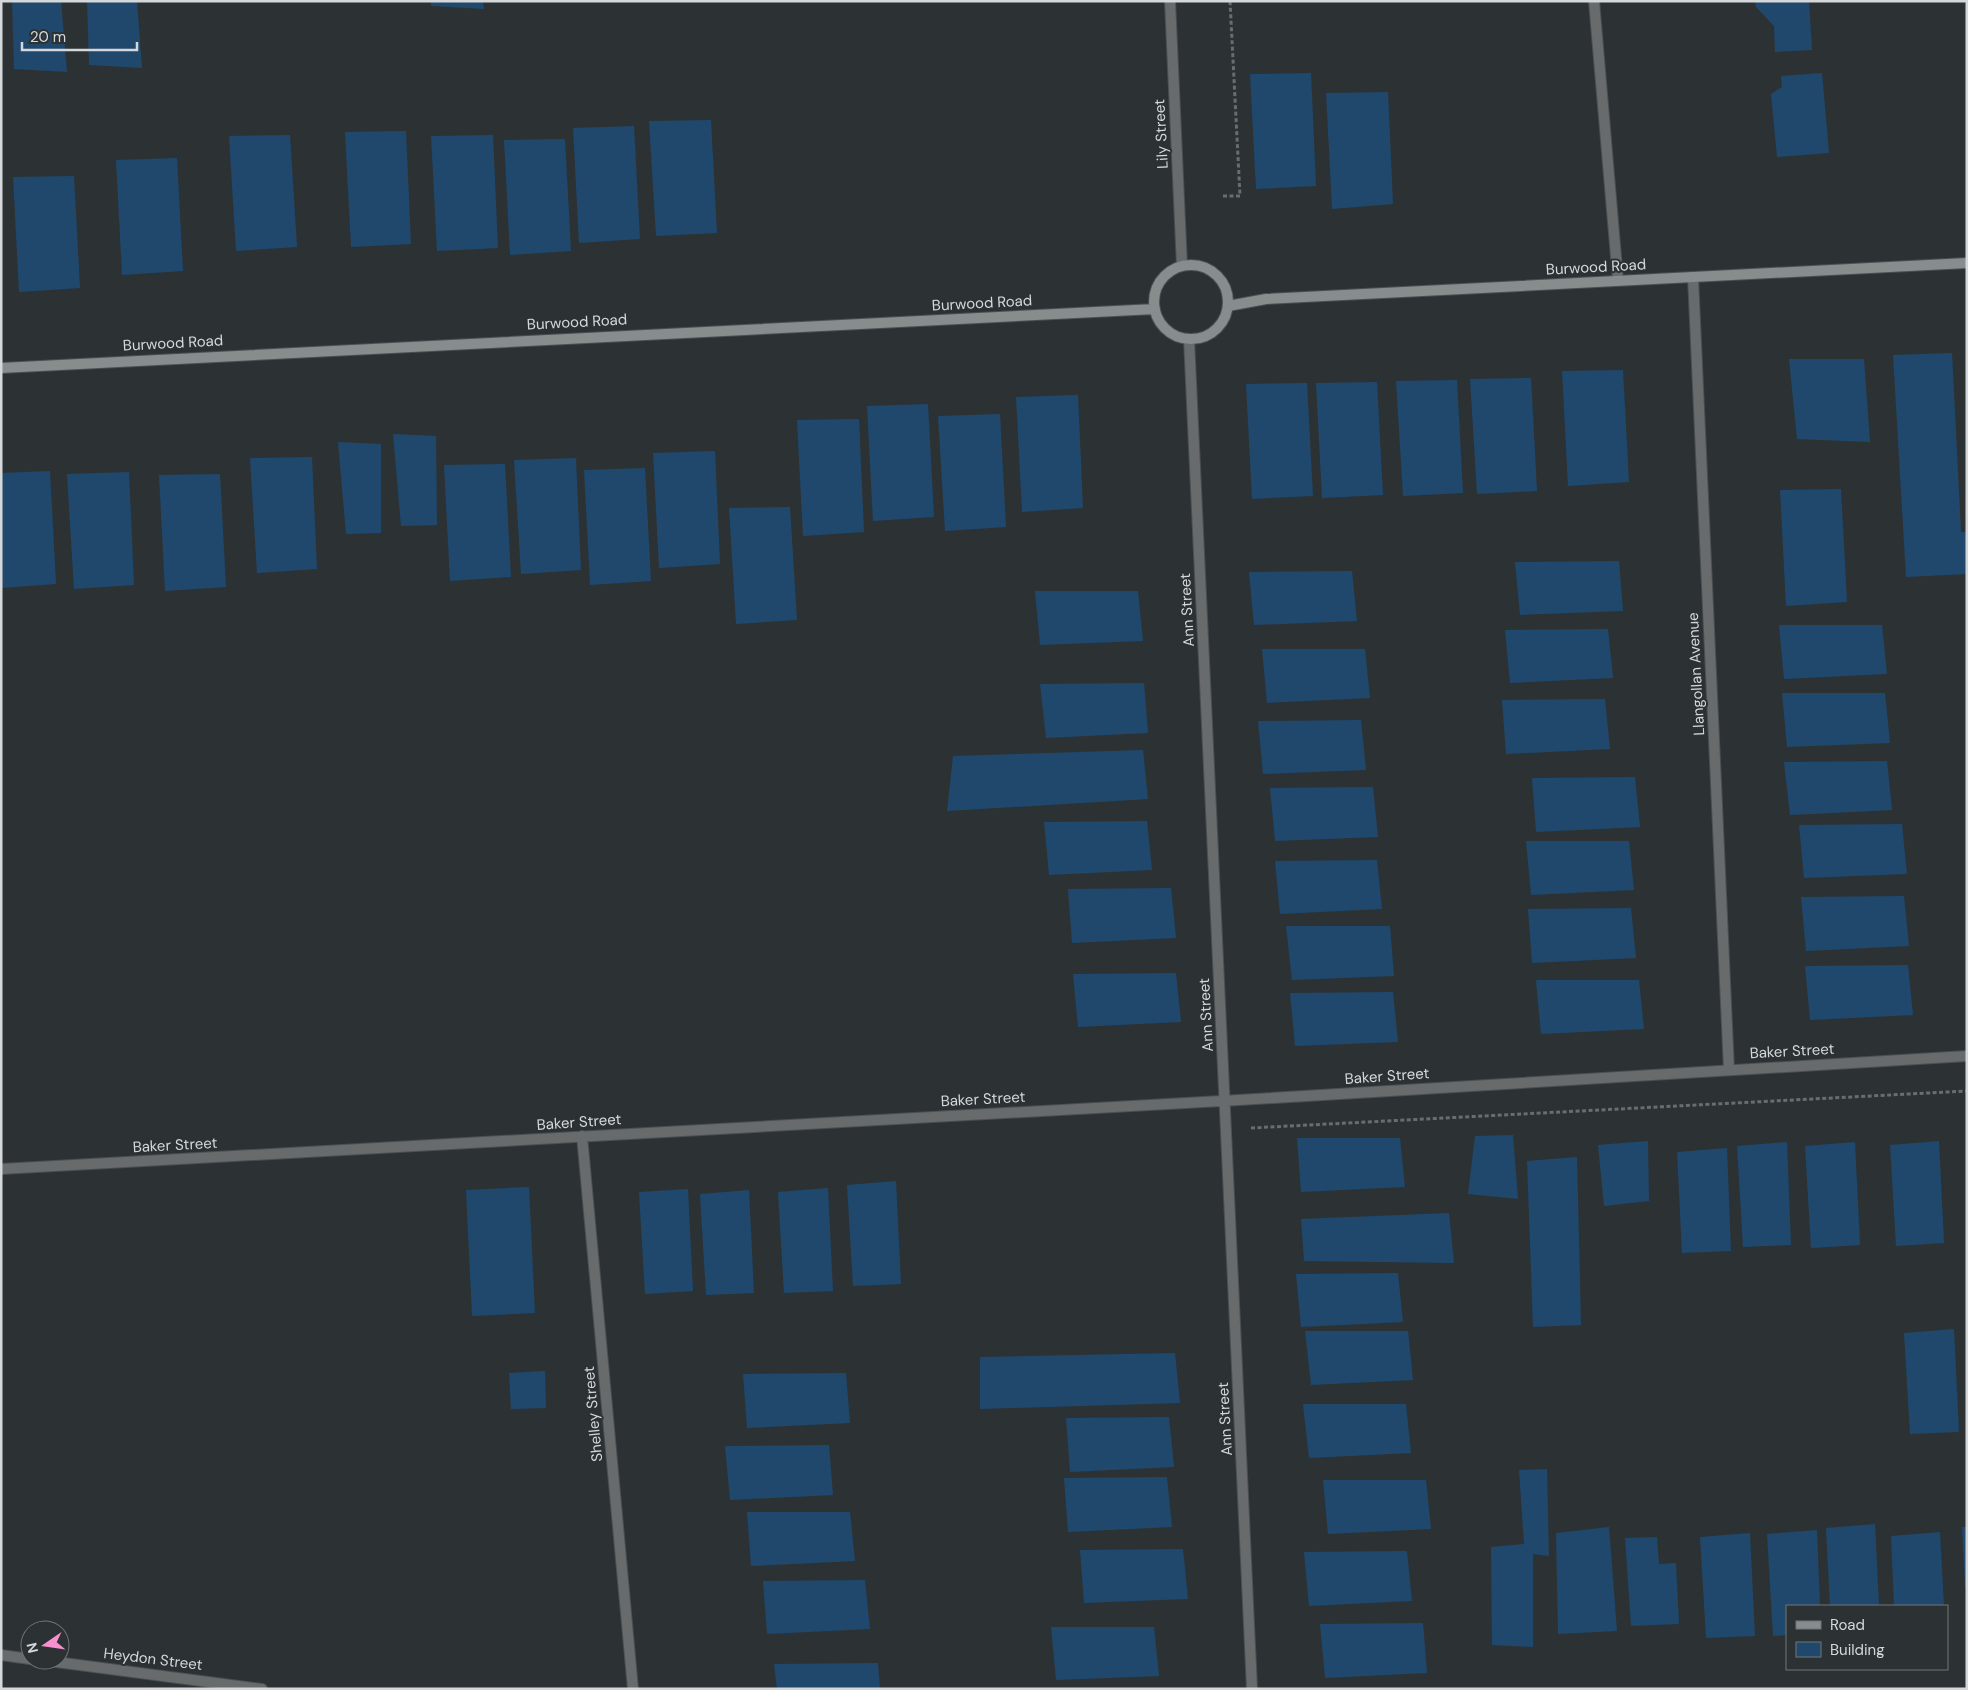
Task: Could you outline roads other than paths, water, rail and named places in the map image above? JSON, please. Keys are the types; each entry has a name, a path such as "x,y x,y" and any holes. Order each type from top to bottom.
{"main road":[{"name":"Burwood Road","path":"1228,306 1266,299 1967,263"},
{"path":"1194,265 1206,268 1216,274 1227,294 1228,306 1224,320 1215,330 1203,338 1189,339 1177,336 1167,330 1155,309 1157,287 1172,270 1182,266 1194,265"},
{"name":"Burwood Road","path":"1,368 1155,309"}],"street":[{"name":"Lily Street","path":"1170,1 1182,266"},
{"path":"1594,1 1618,280"},
{"name":"Llangollan Avenue","path":"1693,277 1730,1070"},
{"name":"Ann Street","path":"1189,339 1252,1689"},
{"name":"Baker Street","path":"1,1169 1967,1056"},
{"name":"Shelley Street","path":"582,1136 633,1689"},
{"path":"1,1655 20,1658"},
{"name":"Heydon Street","path":"70,1664 262,1689"}]}
